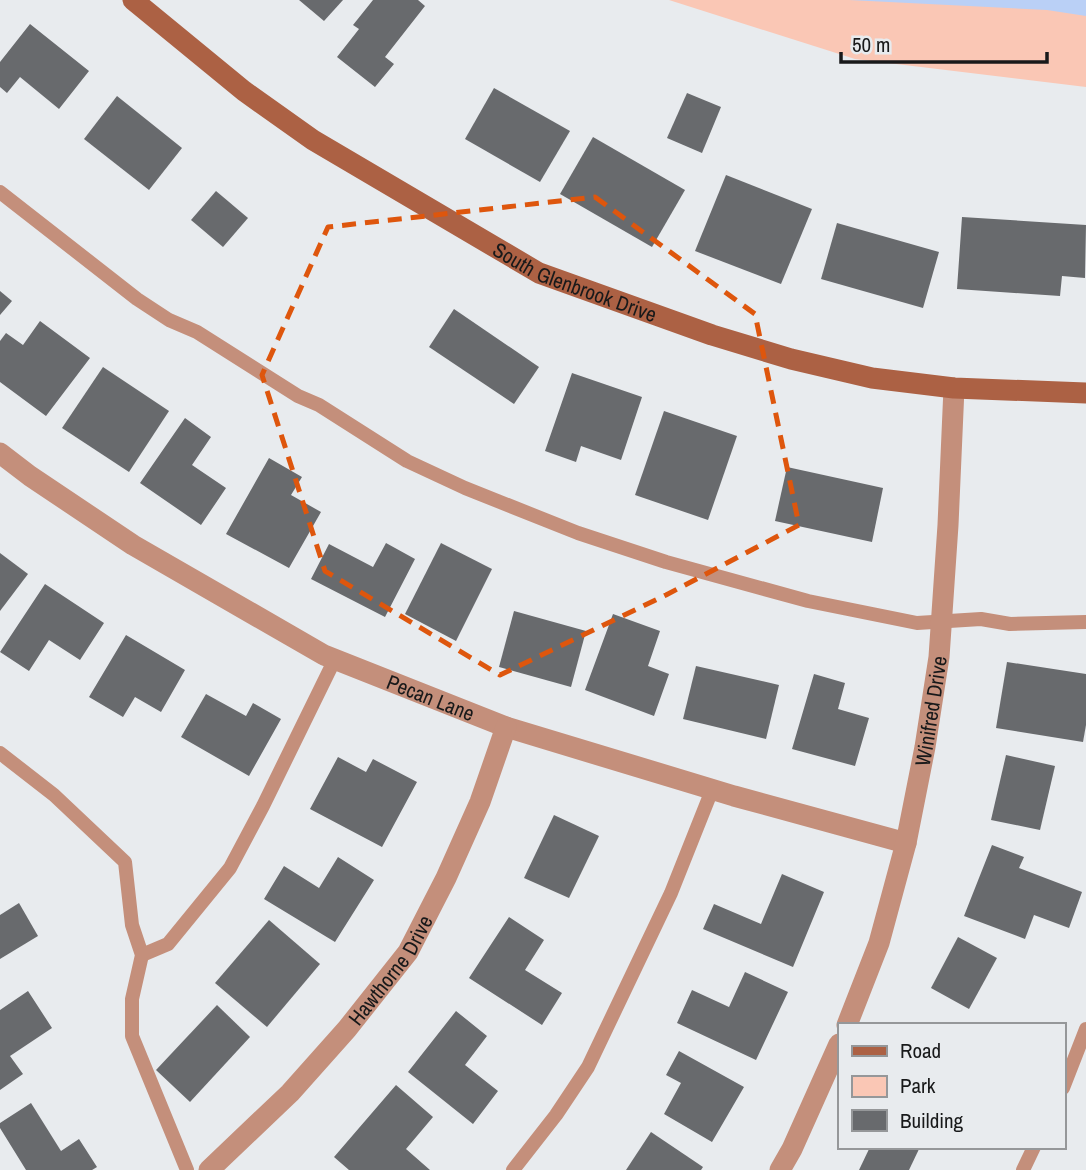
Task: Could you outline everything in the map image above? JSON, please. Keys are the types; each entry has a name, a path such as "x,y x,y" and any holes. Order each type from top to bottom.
{"street":[{"name":"South Glenbrook Drive","path":"133,0 244,91 313,140 539,273 712,335 791,359 872,378 954,388 1086,393"},
{"name":"Winifred Drive","path":"848,1023 879,943 906,843 925,747 939,657 954,388"},
{"name":"Pecan Lane","path":"0,453 132,545 335,659 506,727 712,790 906,843"},
{"name":"Hawthorne Drive","path":"209,1170 298,1084 347,1029 408,952 446,878 480,802 506,727"},
{"path":"780,1170 838,1046"}],"lane":[{"path":"0,192 147,306 169,320 197,332 407,461 444,479 578,533 666,562 808,601 917,623 981,619 1010,624 1086,622"},
{"path":"142,955 168,944 230,868 335,659"},
{"path":"0,753 54,795 125,862 132,925 142,955 132,999 132,1037 187,1170"},
{"path":"513,1170 588,1067 671,893 712,790"},
{"path":"1065,1084 1086,1029"},
{"path":"1023,1170 1033,1149"}],"highlighted area":[{"path":"595,197 755,314 799,525 666,595 500,675 325,571 262,375 328,227"}],"green space":[{"path":"669,0 1086,0 1086,87 855,59"}],"water":[{"path":"849,0 1086,0 1086,16 1047,10"}],"building":[{"path":"299,0 343,0 324,21"},
{"path":"373,0 418,0 425,6 385,57 394,64 375,87 337,57 359,29 353,25"},
{"path":"30,24 89,71 59,109 20,77 7,93 0,87 0,62"},
{"path":"494,88 570,131 540,182 465,139"},
{"path":"687,93 721,107 702,153 667,138"},
{"path":"117,96 182,148 149,190 84,139"},
{"path":"593,137 685,190 652,247 560,194"},
{"path":"726,175 812,209 781,284 695,251"},
{"path":"216,191 248,218 223,247 191,220"},
{"path":"962,217 1086,225 1085,278 1062,276 1060,296 957,289"},
{"path":"837,223 939,252 923,308 821,279"},
{"path":"0,291 12,301 0,315"},
{"path":"454,309 539,367 514,404 429,347"},
{"path":"40,321 90,358 46,416 0,382 0,341 6,333 23,345"},
{"path":"103,367 169,411 129,472 62,428"},
{"path":"572,373 642,397 621,460 581,446 576,462 545,451"},
{"path":"664,411 737,436 708,520 635,495"},
{"path":"185,418 211,437 192,465 226,488 201,525 140,483"},
{"path":"269,458 302,477 291,495 321,512 289,568 226,534"},
{"path":"787,467 883,488 872,542 775,521"},
{"path":"386,543 415,559 385,617 311,579 329,544 373,567"},
{"path":"441,543 492,569 456,641 405,614"},
{"path":"0,553 28,574 0,611"},
{"path":"45,584 104,623 80,660 49,640 29,671 0,652"},
{"path":"514,611 586,631 571,687 499,667"},
{"path":"613,614 660,631 648,666 669,674 654,716 585,690"},
{"path":"126,635 185,670 161,712 135,697 123,717 89,697"},
{"path":"1007,662 1086,674 1086,725 1083,742 996,728"},
{"path":"696,666 779,685 766,739 683,719"},
{"path":"814,674 845,683 838,709 869,718 855,766 792,749"},
{"path":"206,694 246,716 253,703 281,719 249,776 181,737"},
{"path":"1006,755 1055,766 1040,830 991,820"},
{"path":"338,757 366,772 373,759 417,782 382,847 310,809"},
{"path":"554,815 599,836 569,898 524,878"},
{"path":"992,845 1024,857 1019,868 1082,892 1069,928 1034,915 1025,939 964,916"},
{"path":"338,857 374,880 335,942 264,899 284,866 319,888"},
{"path":"782,874 824,892 793,967 703,929 714,904 761,924"},
{"path":"19,903 38,936 0,959 0,915"},
{"path":"509,917 544,940 525,970 562,993 542,1025 469,978"},
{"path":"269,920 320,964 267,1027 215,983"},
{"path":"958,937 997,958 969,1009 931,988"},
{"path":"745,972 788,992 756,1060 677,1023 692,990 729,1007"},
{"path":"28,991 52,1028 10,1056 23,1074 0,1090 0,1010"},
{"path":"217,1005 250,1037 190,1102 156,1070"},
{"path":"456,1011 487,1036 465,1065 498,1091 473,1124 408,1072"},
{"path":"679,1051 744,1087 712,1142 664,1114 681,1083 666,1075"},
{"path":"396,1085 433,1117 406,1149 430,1170 349,1170 334,1157"},
{"path":"31,1103 61,1151 79,1139 97,1167 92,1170 26,1170 0,1128 0,1123"},
{"path":"651,1132 703,1167 701,1170 626,1170"},
{"path":"869,1149 919,1149 909,1170 859,1170"}]}
